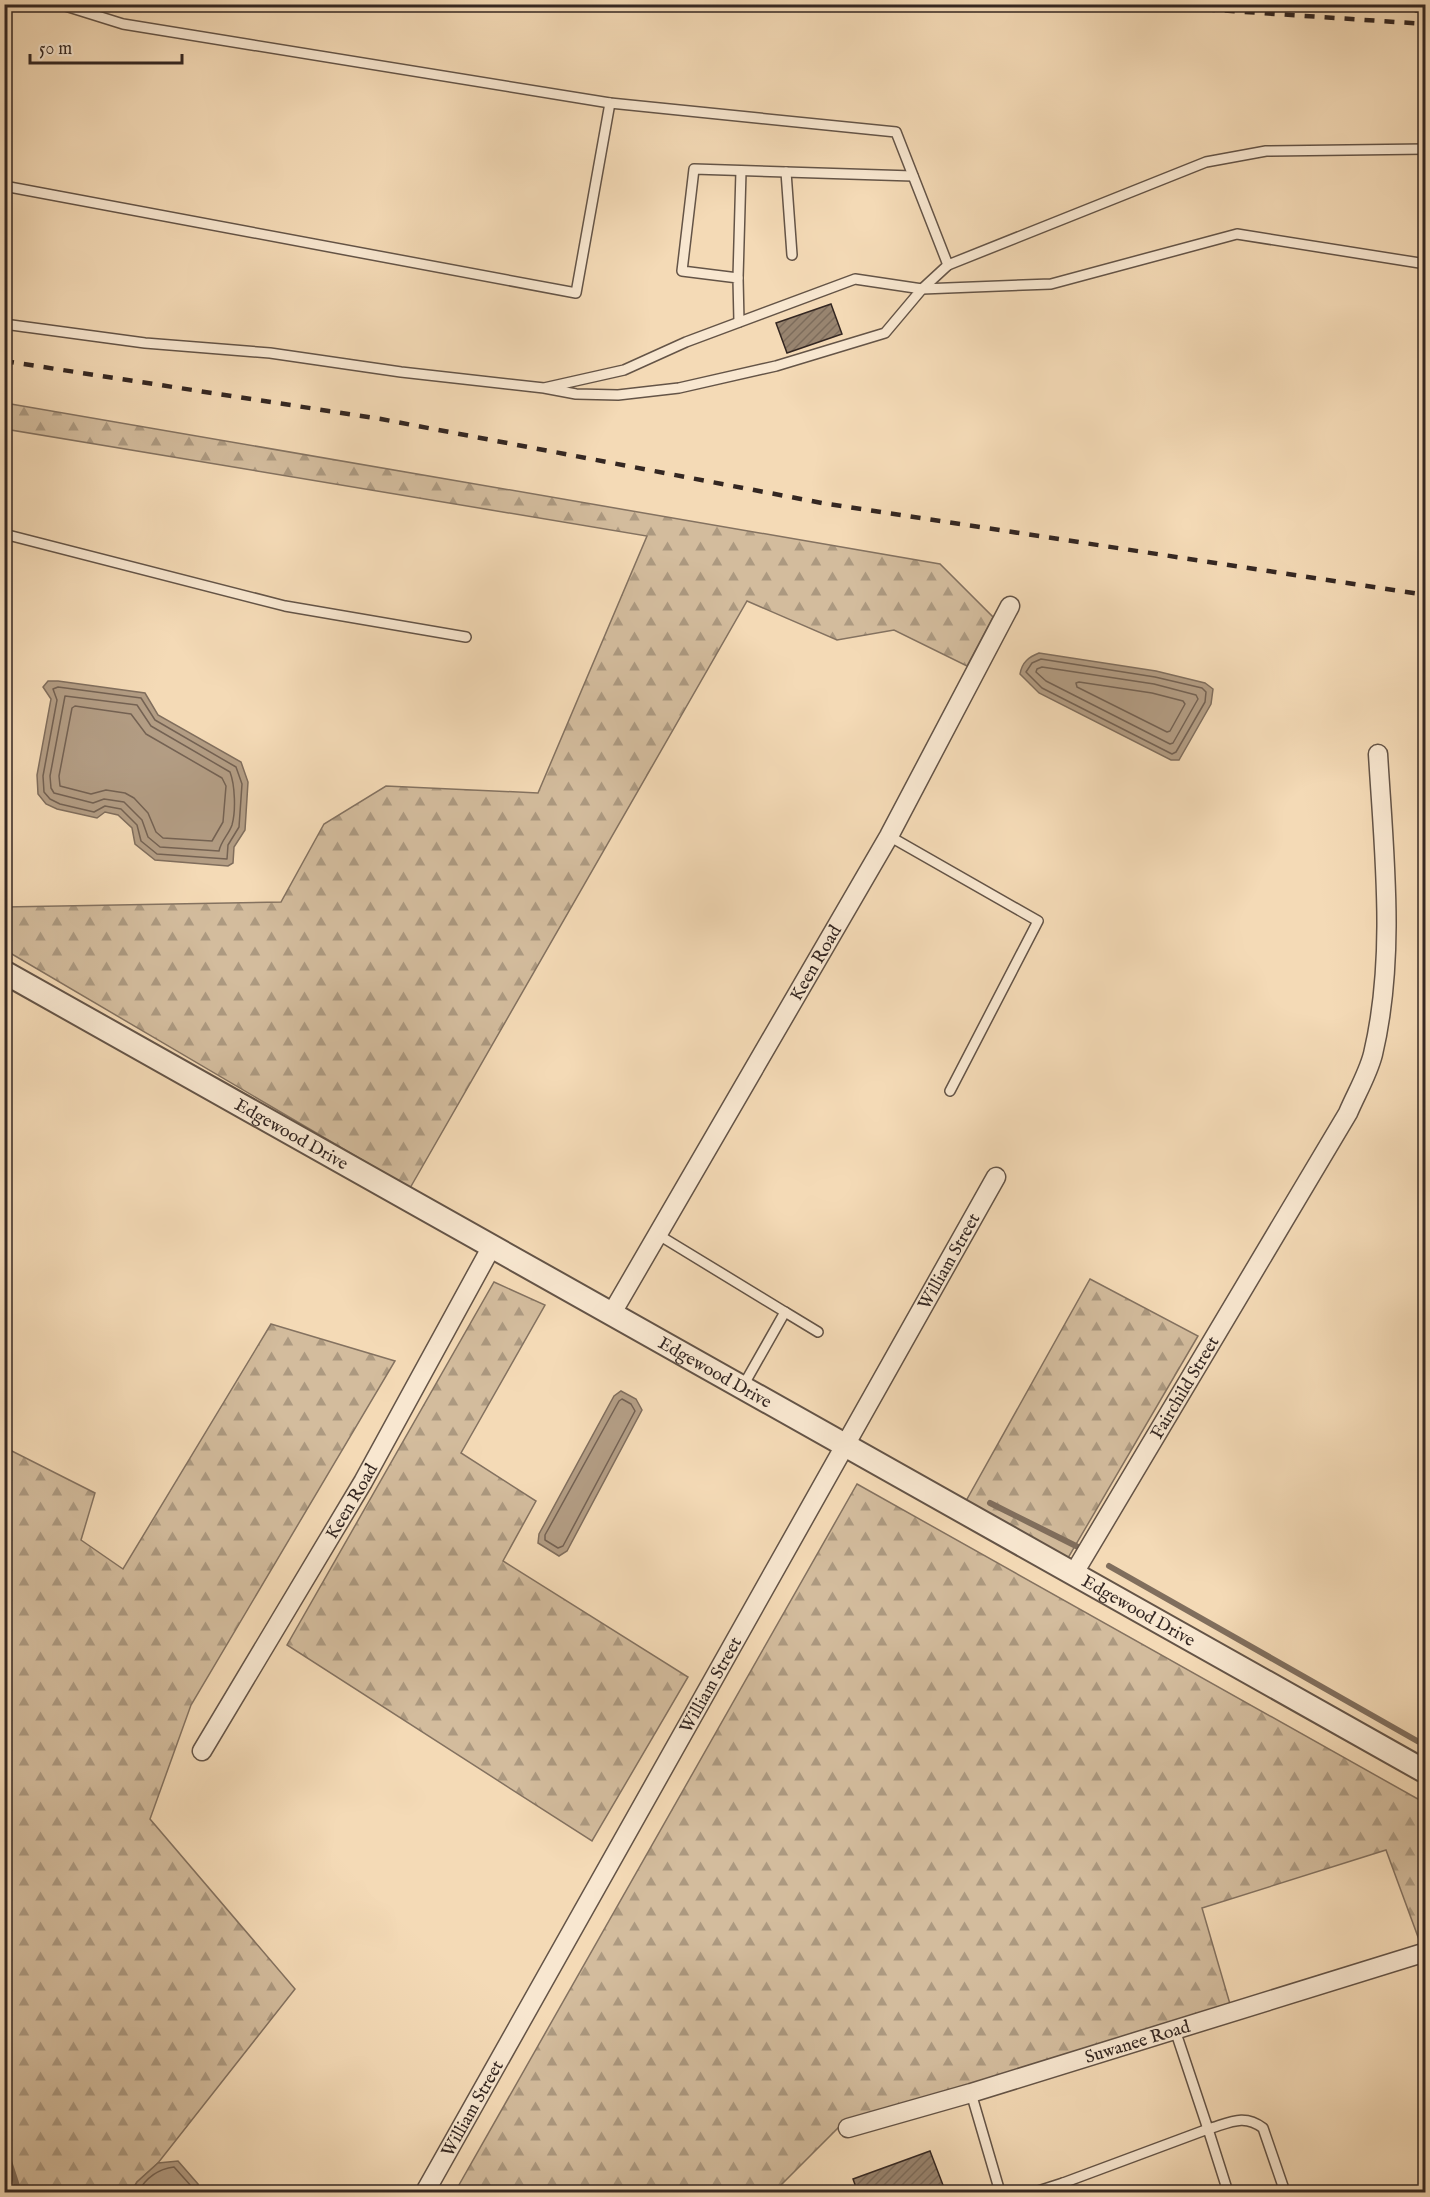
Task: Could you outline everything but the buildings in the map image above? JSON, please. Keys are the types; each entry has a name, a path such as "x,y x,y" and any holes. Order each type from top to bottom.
{"street":[{"name":"Keen Road","path":"612,1313 889,836 1010,606"},
{"name":"Fairchild Street","path":"1074,1573 1348,1113 1373,1056 1386,970 1384,867 1378,754"},
{"name":"Edgewood Drive","path":"4,972 1425,1772"},
{"name":"William Street","path":"424,2193 996,1177"},
{"name":"Keen Road","path":"202,1750 363,1482 492,1246"},
{"name":"Suwanee Road","path":"848,2128 971,2093 1425,1952"}],"lane":[{"path":"59,4 123,24 610,103 896,132 948,265"},
{"path":"4,186 576,293 610,103"},
{"path":"4,324 145,344 270,353 576,394 618,395 678,388 776,366 885,333 922,289 948,265 1206,162 1266,151 1425,149"},
{"path":"738,278 682,271 694,169 913,176"},
{"path":"739,322 741,171"},
{"path":"786,172 792,255"},
{"path":"544,388 624,370 686,342 855,279 922,289 1051,284 1237,234 1425,264"},
{"path":"4,534 285,606 466,637"},
{"path":"889,836 1038,921 950,1091"},
{"path":"657,1234 818,1332"},
{"path":"742,1387 785,1312"},
{"path":"1175,2030 1228,2193"},
{"path":"971,2093 1000,2193"},
{"path":"1035,2193 1064,2188 1208,2128 1247,2119 1263,2128 1285,2193"}],"green space":[{"path":"5,403 940,564 993,617 967,666 894,630 837,640 747,601 410,1188 5,950 5,907 281,902 324,824 386,786 538,793 647,536 5,429"},
{"path":"1090,1279 1198,1336 1068,1558 966,1501"},
{"path":"494,1282 545,1305 461,1453 536,1501 503,1561 688,1677 592,1841 287,1645"},
{"path":"271,1324 395,1361 191,1705 150,1819 295,1989 158,2163 137,2182 131,2192 5,2192 4,1447 95,1493 81,1540 123,1569"},
{"path":"857,1484 1425,1803 1425,1944 1421,1945 1386,1850 1202,1908 1230,2004 842,2124 774,2192 455,2192"}],"water":[{"path":"1039,653 1156,671 1205,683 1213,689 1211,704 1179,760 1171,760 1039,693 1020,674 1026,660"},
{"path":"48,681 145,693 158,715 241,762 248,782 245,830 234,847 233,863 228,866 155,860 135,844 132,828 118,815 105,812 97,818 57,809 46,804 38,794 37,775 51,699 43,687"},
{"path":"621,1391 636,1399 642,1410 567,1551 559,1556 538,1543 539,1534 614,1396"},
{"path":"178,2161 198,2184 201,2192 131,2192 137,2182 158,2163"}],"waterway":[{"path":"990,1503 1078,1547"},
{"path":"1109,1566 1426,1746"},
{"path":"4,2146 19,2192"}],"railway":[{"path":"1125,4 1426,24"},
{"path":"1315,4 1426,11"},
{"path":"4,361 381,419 822,503 1426,595"}]}
